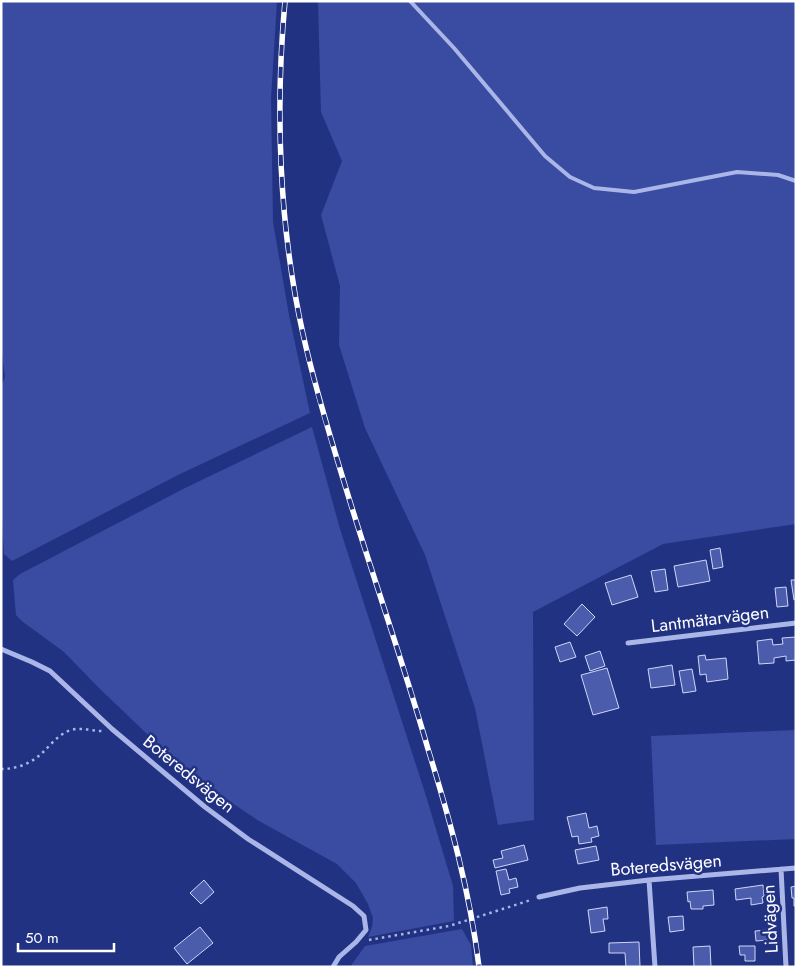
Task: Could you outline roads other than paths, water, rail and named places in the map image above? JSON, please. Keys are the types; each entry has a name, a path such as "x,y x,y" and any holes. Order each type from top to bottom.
{"street":[{"name":"Lantmätarvägen","path":"628,642 796,623"},
{"name":"Boteredsvägen","path":"1,649 50,672 112,729 205,807 248,839 353,906 364,916 366,930 339,957 333,967"},
{"name":"Boteredsvägen","path":"539,897 580,888 649,880 796,868"},
{"name":"Lidvägen","path":"781,869 786,967"},
{"path":"649,880 655,967"}],"lane":[{"path":"410,1 454,48 545,156 570,177 594,188 634,192 737,172 778,175 796,181"}],"railway":[{"path":"285,1 280,84 281,168 289,252 303,334 317,390 354,515 408,682 444,802 465,884 479,967"}]}
